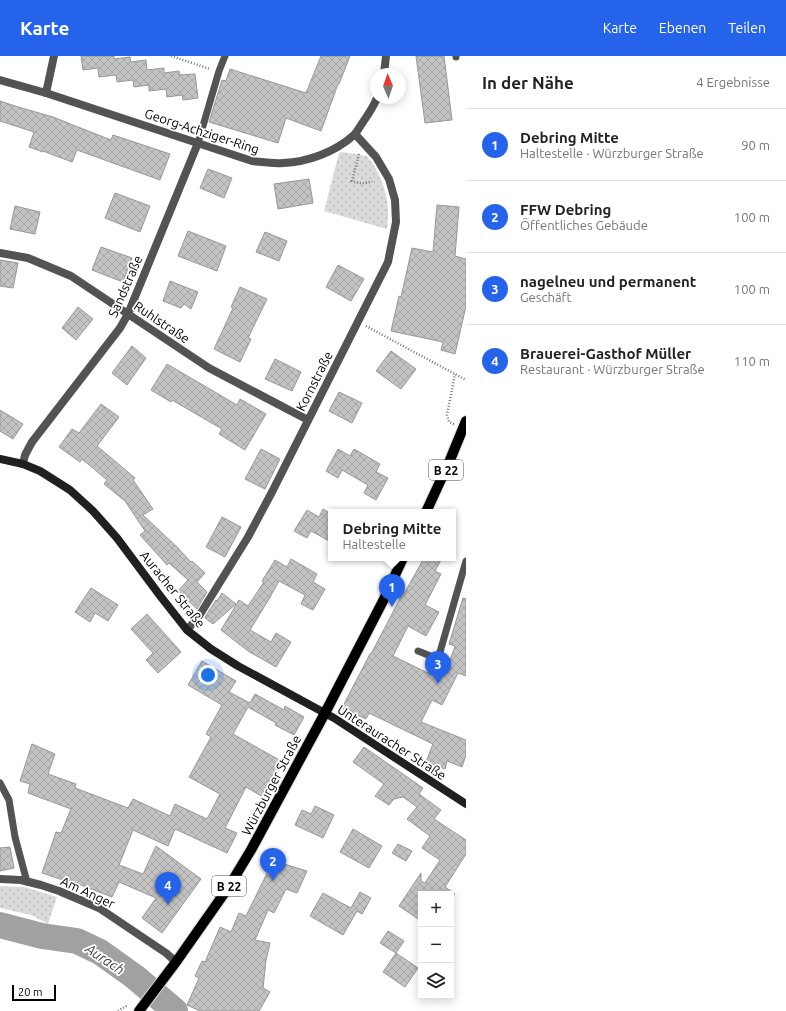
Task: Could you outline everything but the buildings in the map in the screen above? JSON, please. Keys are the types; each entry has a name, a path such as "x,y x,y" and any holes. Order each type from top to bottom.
{"main road":[{"name":"B 22","path":"427,509 465,425"},
{"name":"Würzburger Straße","path":"140,1009 166,976 228,888 251,850 325,713 403,561"}],"street":[{"path":"46,93 54,56"},
{"path":"385,68 386,56"},
{"name":"Georg-Achziger-Ring","path":"0,80 46,93 252,161 270,164 284,164 302,161 336,148 355,134 374,104"},
{"name":"Kornstraße","path":"187,630 199,616 248,537 388,262 396,222 395,200 389,179 376,157 355,134"},
{"name":"Sandstraße","path":"23,464 25,455 32,442 120,328 128,314 198,143"},
{"name":"Ruhlstraße","path":"0,252 28,258 71,276 209,368 308,420"},
{"name":"Auracher Straße","path":"0,459 23,464 40,471 70,490 93,511 117,538 160,597 187,630 211,649 238,666 325,713"},
{"name":"Unterauracher Straße","path":"325,713 397,758 429,781 466,804"},
{"name":"Am Anger","path":"0,879 21,880 59,890 99,908 166,953 176,962"}],"lane":[{"path":"198,143 219,71 225,56"},
{"path":"418,651 438,659 466,561"},
{"path":"0,783 9,800 15,837 27,882"}],"path":[{"path":"171,56 219,71"},
{"path":"366,146 359,154 352,181 363,184 372,181"},
{"path":"357,322 466,380"},
{"path":"455,374 447,415 449,422 465,425"}],"shaded area":[{"path":"342,152 367,156 373,164 382,181 387,200 387,229 324,211 339,153"},
{"path":"0,886 24,887 57,897 48,924 31,915 0,908"}],"waterway":[{"name":"Aurach","path":"0,925 42,936 77,941 100,952 135,977 175,1011"}],"place":[{"name":"Debring Mitte","path":"392,607"},
{"name":"nagelneu und permanent","path":"438,684"},
{"name":"FFW Debring","path":"273,881"},
{"name":"Brauerei-Gasthof Müller","path":"168,905"}]}
